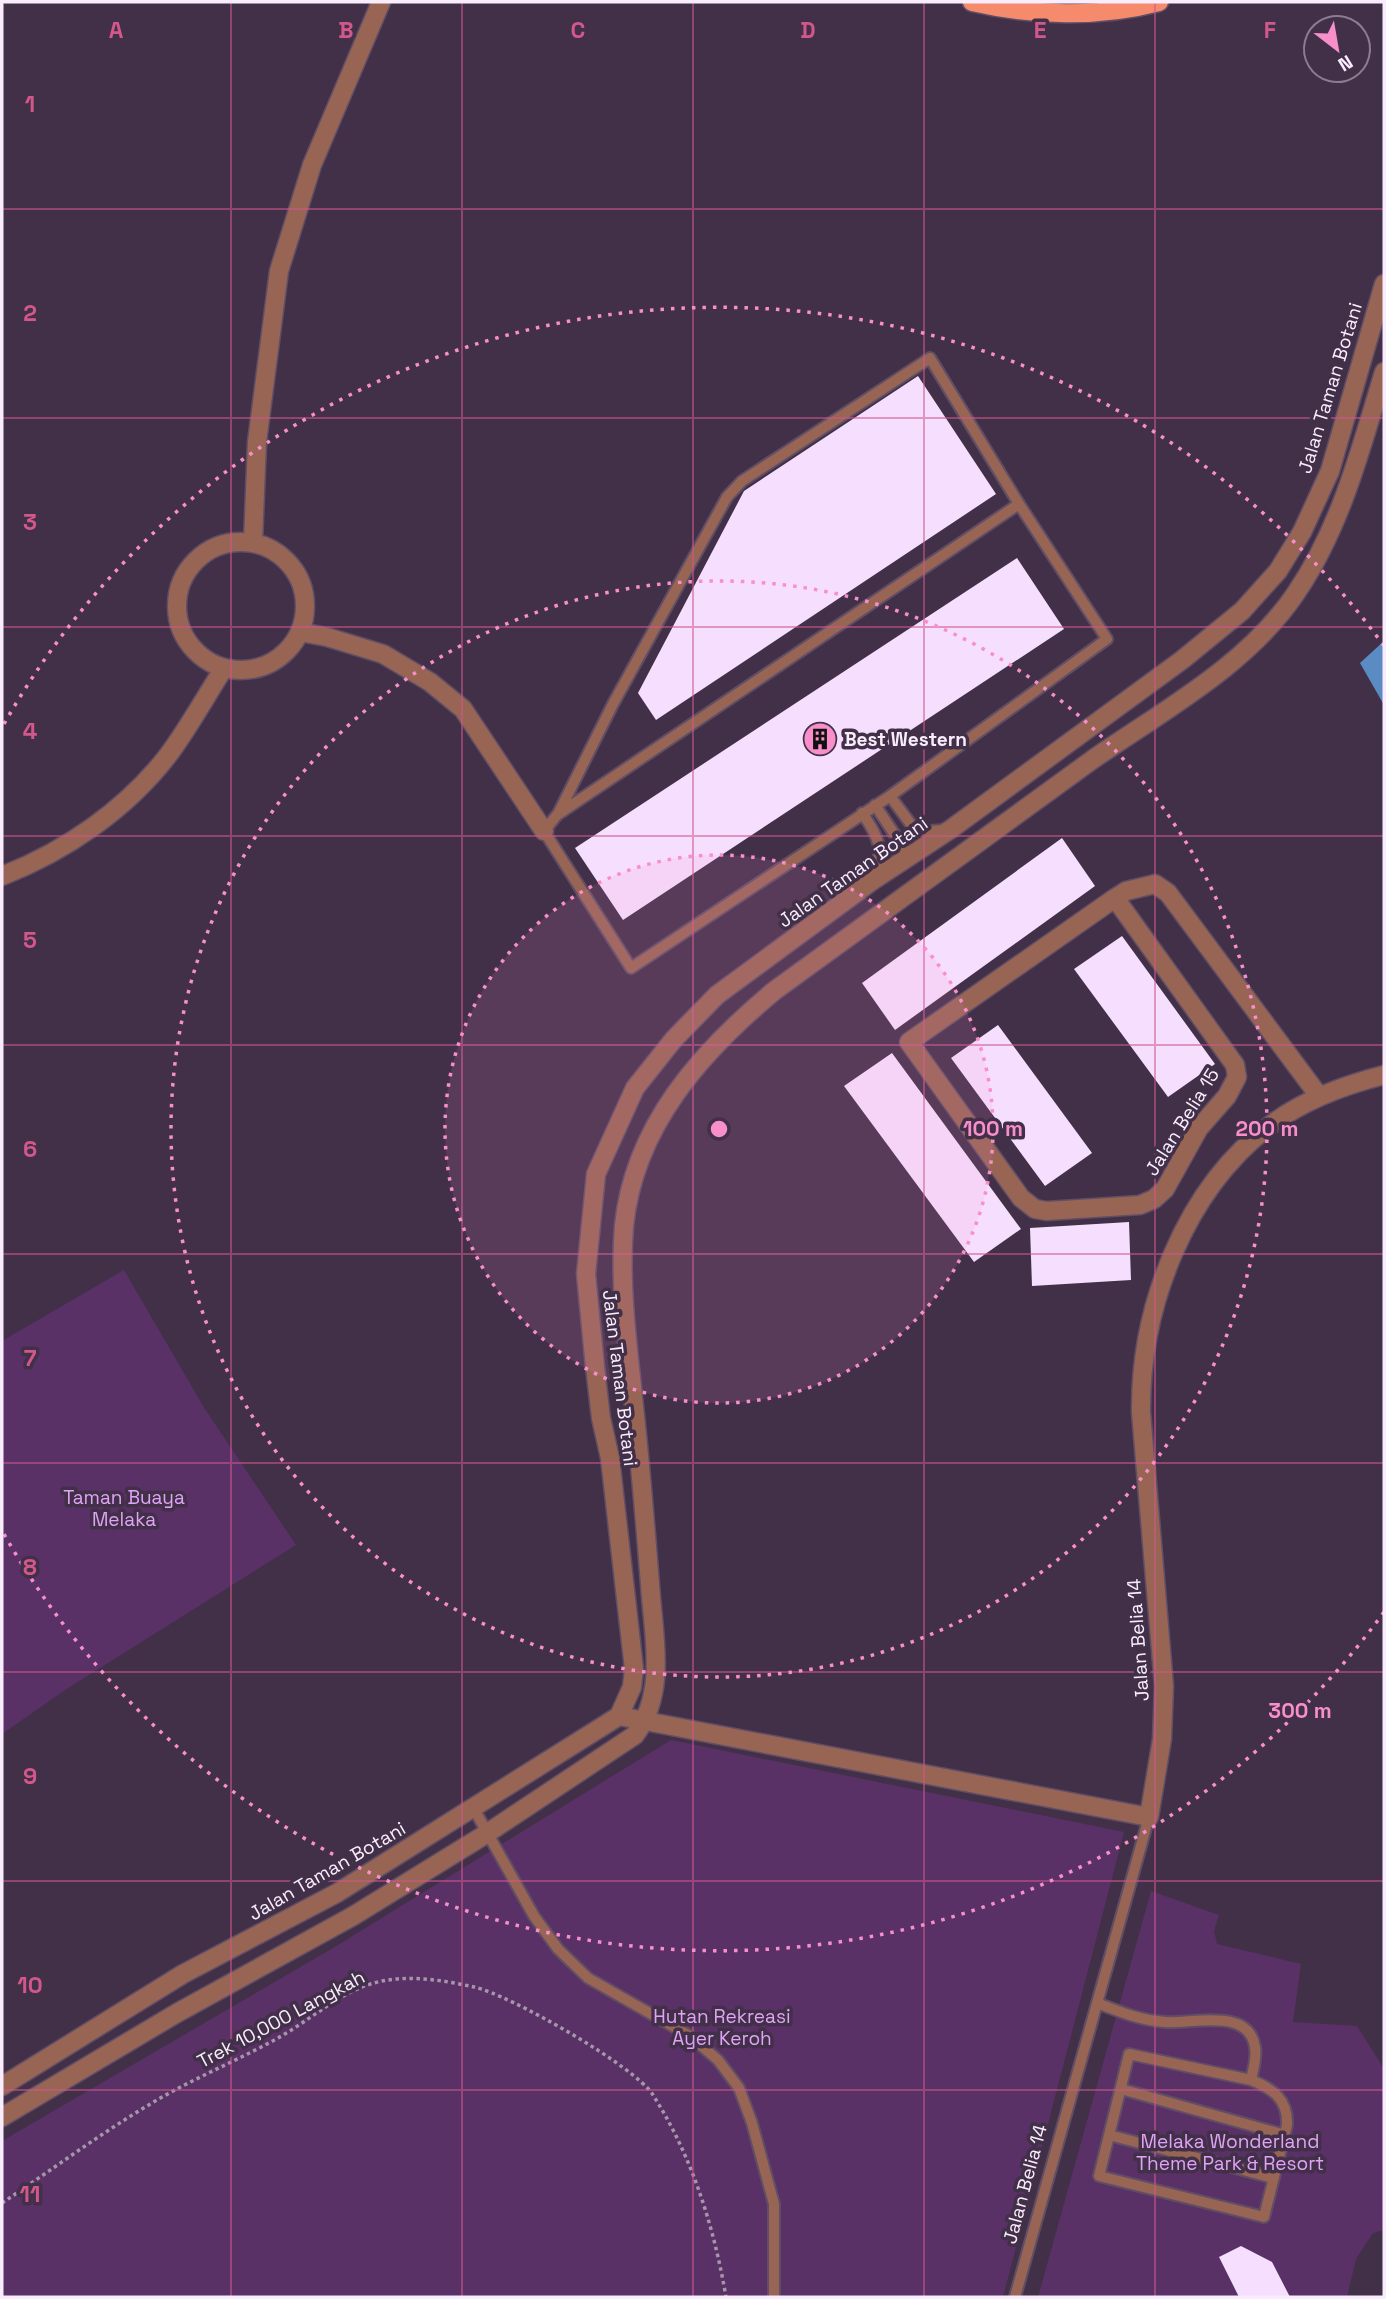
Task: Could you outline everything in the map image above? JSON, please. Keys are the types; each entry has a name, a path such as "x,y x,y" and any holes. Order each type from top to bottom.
{"main road":[{"path":"972,2 1024,11 1059,13 1115,10 1159,2"}],"street":[{"path":"253,542 257,442 279,271 312,165 381,2"},
{"name":"Jalan Taman Botani","path":"2,2086 183,1974 337,1893 619,1716 632,1687 634,1669 610,1458 596,1380 586,1274 596,1174 635,1088 674,1038 717,995 872,881 951,830 1182,660 1242,611 1278,571 1302,531 1330,471 1384,284"},
{"name":"Jalan Taman Botani","path":"645,1722 657,1662 629,1363 622,1255 629,1197 645,1148 665,1107 701,1058 774,991 1212,676 1252,644 1276,620 1313,567 1343,503 1384,372"},
{"path":"233,541 253,542 272,548 288,560 299,576 305,594 306,614 300,632 290,648 277,660 251,669 225,668 206,660 191,648 181,631 176,611 178,592 185,573 206,552 233,541"},
{"path":"300,632 383,654 438,689 463,709 544,831"},
{"path":"2,876 46,856 86,832 130,796 168,755 225,668"},
{"path":"909,856 936,859 967,850"},
{"name":"Jalan Belia 15","path":"1115,898 1235,1065 1237,1077 1227,1096 1199,1128 1165,1189 1154,1199 1140,1205 1047,1211 1035,1209 1021,1198 909,1042 1115,898 1126,891 1155,884 1168,893 1319,1096"},
{"name":"Jalan Belia 14","path":"1149,1817 1162,1739 1164,1686 1141,1412 1140,1377 1151,1318 1170,1261 1213,1182 1232,1161 1272,1124 1319,1096 1384,1075"},
{"path":"619,1716 1149,1817"},
{"path":"2,2117 177,2013 353,1916 615,1750 635,1735 645,1722"}],"lane":[{"path":"930,358 1019,504 1107,639 890,796 631,968 544,831 557,815 613,705 727,497 742,481 930,358"},
{"path":"557,815 1019,504"},
{"path":"890,796 913,827 930,831 951,830"},
{"path":"875,805 909,856"},
{"path":"862,813 877,836 880,850 881,859 872,881"},
{"path":"474,1809 534,1916 558,1949 588,1978 690,2036 718,2060 739,2088 752,2123 774,2204 774,2297"},
{"name":"Jalan Belia 14","path":"1016,2297 1149,1817"},
{"path":"1097,2003 1141,2020 1173,2023 1216,2020 1242,2026 1250,2032 1255,2047 1251,2080"},
{"path":"1129,2054 1251,2080 1269,2087 1285,2105 1288,2113 1264,2217 1099,2176 1121,2089 1129,2054"},
{"path":"1121,2089 1285,2135"},
{"path":"1109,2135 1274,2178"}],"path":[{"name":"Trek 10,000 Langkah","path":"2,2203 148,2105 279,2037 354,1991 374,1983 409,1978 476,1987 535,2014 637,2077 652,2093 688,2160 719,2253 726,2297"}],"green space":[{"name":"Taman Buaya Melaka","path":"124,1270 203,1406 296,1545 65,1690 2,1734 2,1341"},
{"name":"Hutan Rekreasi Ayer Keroh","path":"671,1740 1124,1832 1003,2297 2,2297 2,2141 333,1948"},
{"name":"Melaka Wonderland Theme Park & Resort","path":"1151,1891 1219,1915 1214,1931 1217,1944 1301,1964 1293,2022 1357,2026 1384,2069 1384,2230 1373,2233 1356,2259 1347,2297 1038,2297"}],"water":[{"path":"1384,641 1384,705 1360,663"}],"building":[{"path":"918,376 996,494 656,720 638,693 744,491"},
{"name":"Best Western","path":"1017,558 1064,629 623,920 575,848"},
{"path":"1062,838 1095,886 895,1030 862,983"},
{"path":"1122,936 1215,1064 1168,1097 1074,969"},
{"path":"998,1025 1092,1153 1045,1186 951,1058"},
{"path":"892,1053 1021,1229 974,1262 844,1086"},
{"path":"1129,1222 1131,1280 1032,1286 1030,1228"},
{"path":"1241,2246 1272,2262 1290,2297 1239,2297 1219,2257"}],"place":[{"name":"Best Western","path":"820,739"}]}
